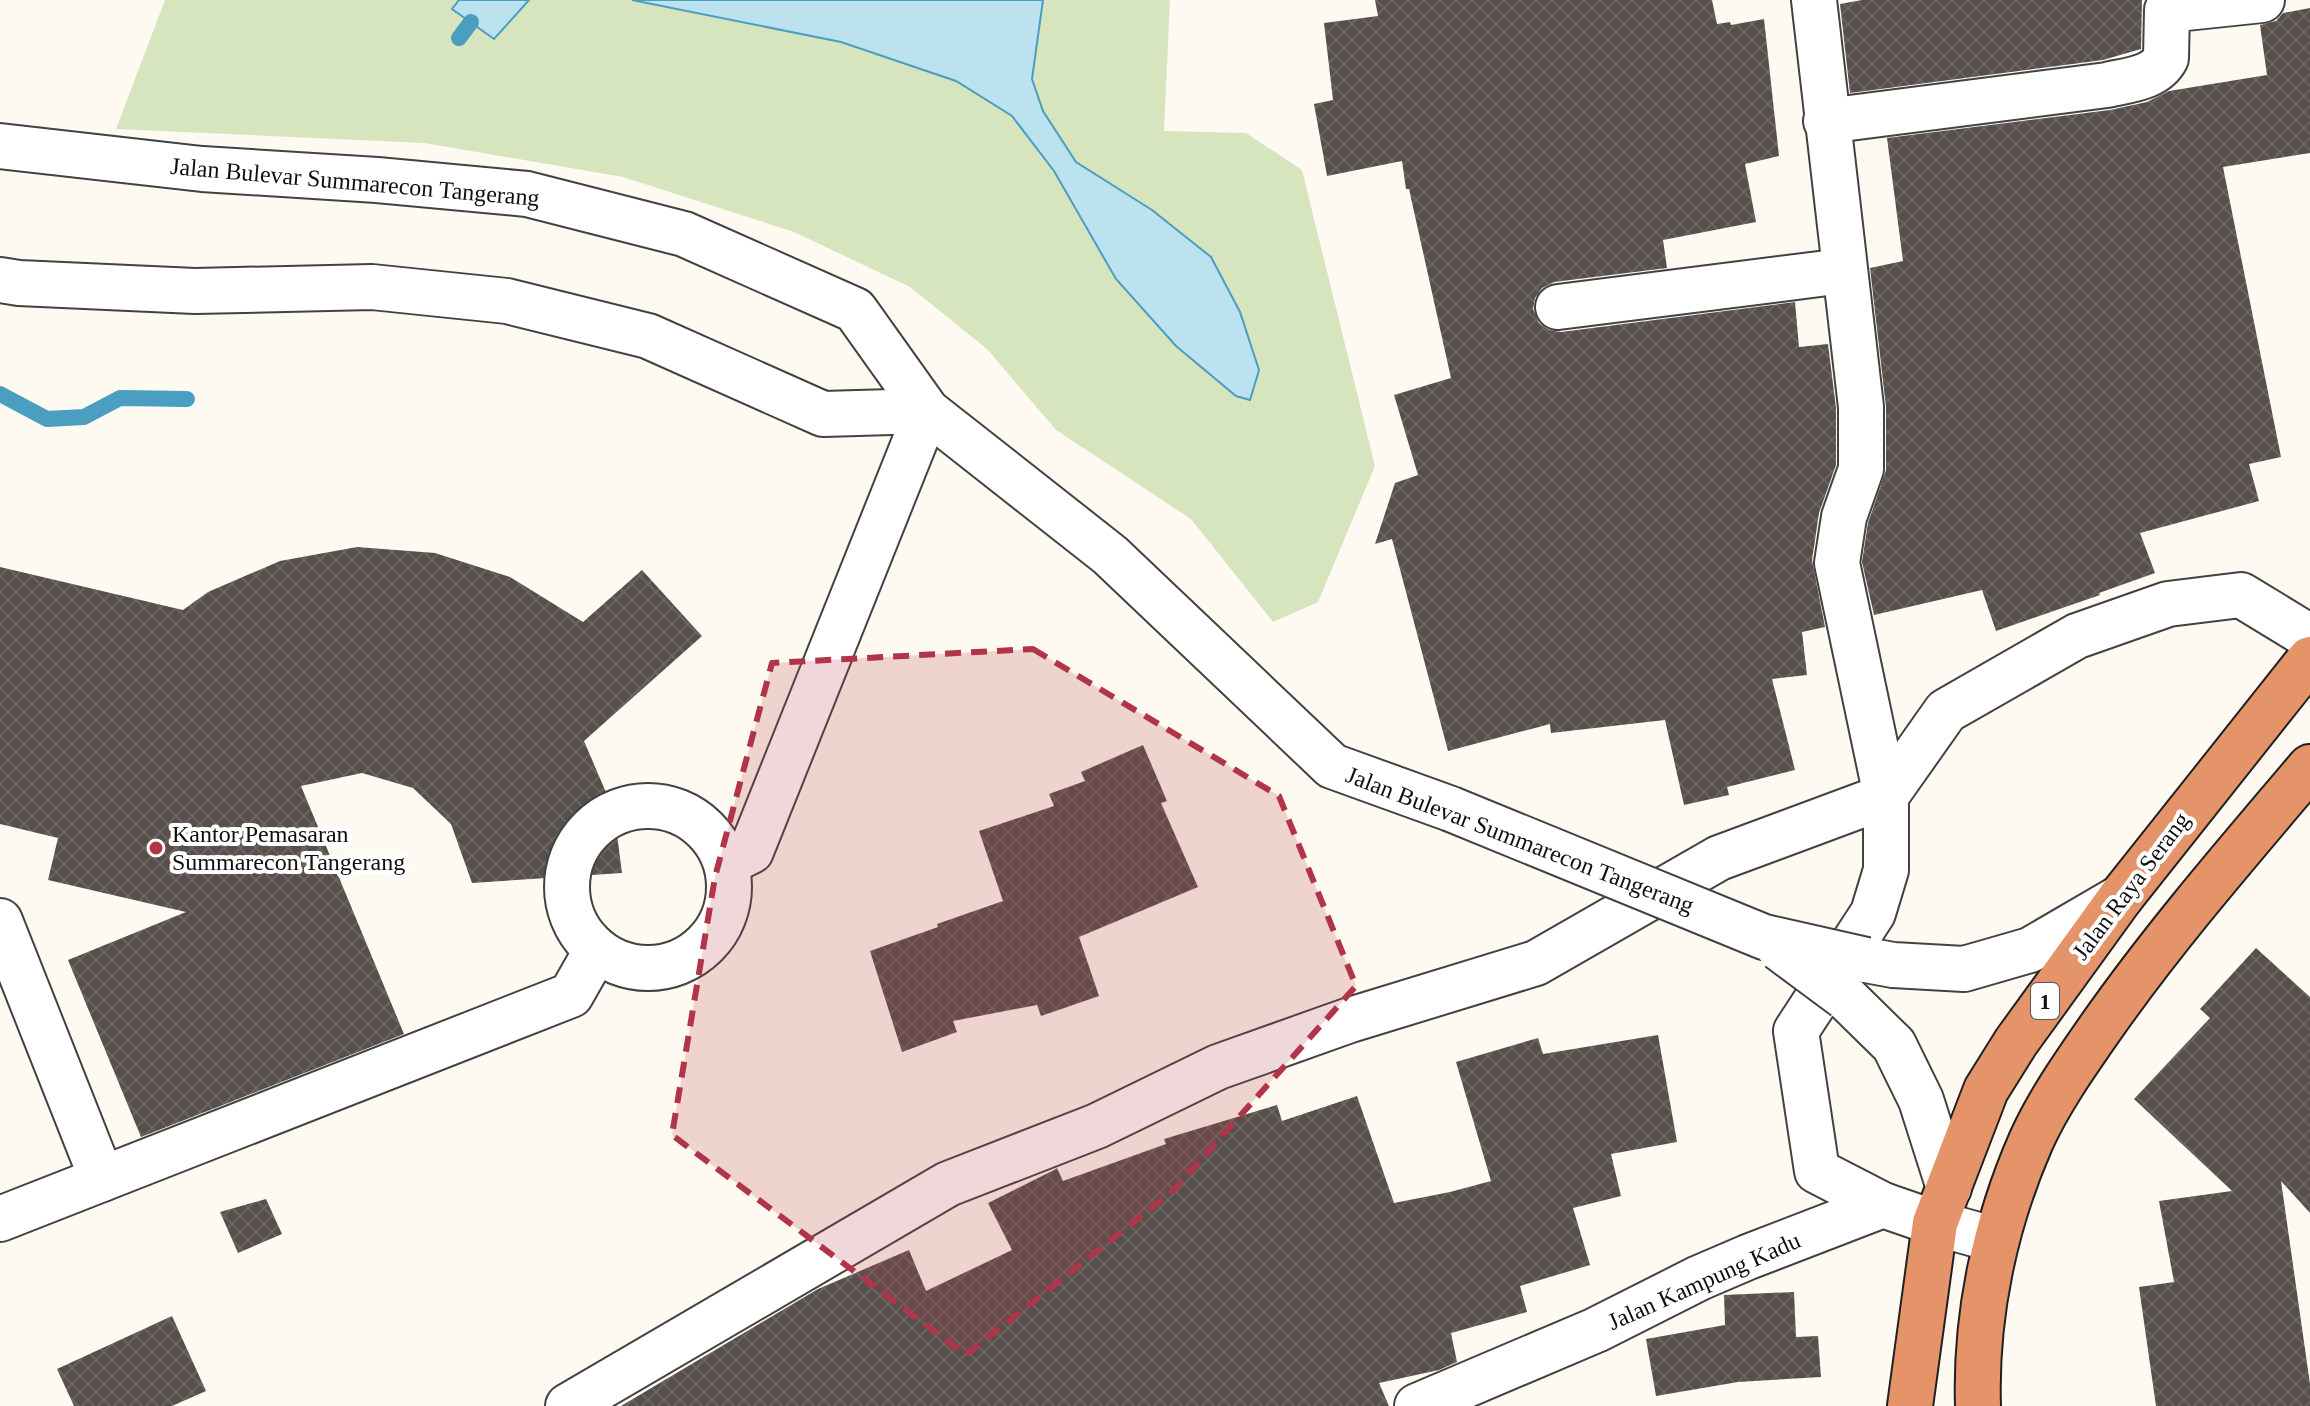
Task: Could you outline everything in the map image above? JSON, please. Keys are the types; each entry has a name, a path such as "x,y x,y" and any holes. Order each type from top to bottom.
{"highway":[{"name":"Jalan Raya Serang","path":"1910,1406 1942,1206 1986,1090 2016,1042 2121,897 2310,659"},
{"path":"1978,1406 1979,1338 1996,1240 2032,1139 2073,1066 2146,963 2310,767"}],"street":[{"path":"1814,0 1861,407 1861,469 1844,517 1837,563 1886,796 1886,870 1873,913 1796,1031 1817,1171 1883,1205 1942,1206 1996,1240"},
{"path":"1826,121 2107,85 2148,75 2166,58 2165,5 2262,0"},
{"name":"Jalan Bulevar Summarecon Tangerang","path":"0,146 202,169 377,180 527,194 684,234 855,310 927,411 1110,555 1332,766 1451,809 1764,937 1856,978 1921,1100 1942,1206"},
{"path":"1558,307 1843,271"},
{"path":"0,280 195,291 372,287 507,301 648,336 823,414 927,411 751,851 727,863"},
{"path":"568,1406 948,1184 1097,1126 1218,1067 1350,1020 1536,963 1719,858 1886,796 1946,711 2077,636 2168,604 2241,595 2310,637"},
{"path":"638,805 676,809 708,831 727,863 729,898 718,930 694,955 662,968 627,966 596,951 572,921 565,884 575,847 601,819 638,805"},
{"name":"Jalan Bulevar Summarecon Tangerang","path":"1856,978 1893,965 1964,969 2030,950 2121,897"},
{"path":"0,921 102,1179"},
{"path":"0,1219 571,995 596,951"},
{"name":"Jalan Kampung Kadu","path":"1417,1406 1596,1330 1723,1268 1883,1205"}],"highlighted area":[{"path":"1033,649 1279,796 1356,986 1173,1191 966,1355 672,1135 715,877 772,663"}],"green space":[{"path":"165,0 1170,0 1164,131 1246,133 1302,170 1375,466 1318,602 1273,622 1191,519 1056,430 987,349 910,287 794,232 623,177 424,143 116,129"}],"water":[{"path":"459,0 529,0 494,39 452,9"},
{"path":"632,0 1043,0 1032,79 1043,111 1076,162 1152,210 1211,257 1240,312 1259,370 1250,400 1236,396 1176,346 1116,279 1054,171 1012,116 956,81 841,42"}],"building":[{"path":"1375,0 1712,0 1717,24 1730,22 1731,25 1764,19 1779,156 1745,164 1756,222 1663,240 1667,268 1554,282 1542,288 1535,298 1533,309 1539,323 1549,330 1561,332 1795,302 1799,347 1828,344 1836,408 1836,465 1819,513 1812,560 1825,627 1802,632 1807,675 1772,679 1795,770 1727,787 1729,795 1684,805 1665,720 1551,733 1550,724 1448,751 1392,539 1375,544 1395,483 1418,475 1394,395 1451,378 1402,161 1327,176 1314,104 1333,100 1324,23 1378,16"},
{"path":"1862,0 2142,0 2141,49 2103,60 1850,93 1840,4"},
{"path":"2310,8 2310,153 2223,167 2281,457 2249,464 2259,501 2140,533 2155,573 1996,631 1982,590 1874,615 1862,562 1868,523 1886,470 1886,407 1870,268 1903,261 1887,138 2110,110 2147,102 2169,91 2267,75 2260,25 2276,21 2283,13"},
{"name":"Kantor Pemasaran Summarecon Tangerang","path":"357,547 435,553 510,577 583,622 642,570 702,636 584,741 614,811 622,873 472,883 451,824 413,788 362,773 301,786 404,1034 141,1137 68,960 186,912 48,880 58,838 0,824 0,567 183,610 208,592 280,561"},
{"path":"1143,745 1167,801 1161,803 1198,887 1079,937 1099,996 1041,1016 1037,1005 953,1021 957,1032 902,1052 870,951 1003,901 979,831 1054,806 1049,794 1085,781 1081,772"},
{"path":"2256,948 2310,997 2310,1213 2281,1181 2310,1384 2310,1406 2156,1406 2139,1287 2174,1282 2159,1201 2232,1191 2134,1099 2210,1018 2200,1009"},
{"path":"1658,1035 1677,1142 1611,1154 1621,1196 1573,1208 1590,1265 1520,1286 1527,1312 1451,1333 1457,1362 1439,1370 1379,1383 1389,1406 621,1406 818,1289 909,1250 926,1291 1012,1250 988,1203 1057,1168 1063,1181 1166,1144 1164,1139 1277,1105 1282,1121 1357,1096 1394,1203 1491,1181 1456,1062 1538,1038 1543,1054"},
{"path":"266,1199 282,1234 238,1253 220,1212"},
{"path":"1794,1292 1796,1337 1818,1336 1821,1377 1738,1382 1656,1396 1646,1339 1725,1325 1724,1295"},
{"path":"172,1316 206,1391 172,1406 74,1406 57,1369"}],"waterway":[{"path":"459,38 471,22"},
{"path":"0,394 47,419 84,417 120,398 187,399"}],"place":[{"name":"Kantor Pemasaran Summarecon Tangerang","path":"156,848"}]}
